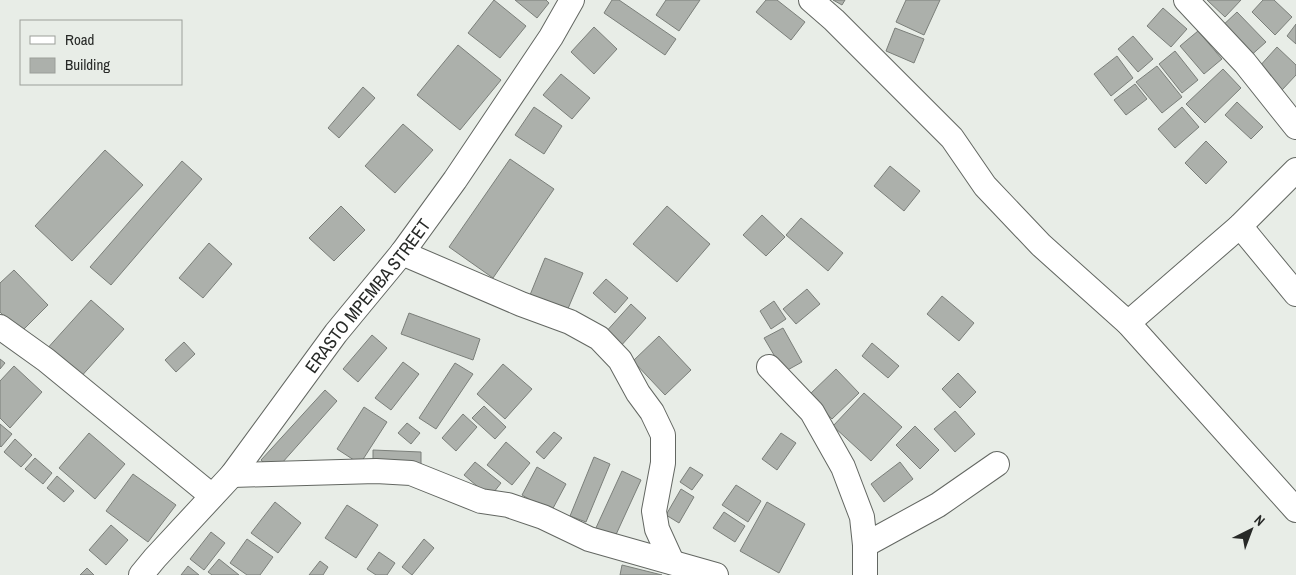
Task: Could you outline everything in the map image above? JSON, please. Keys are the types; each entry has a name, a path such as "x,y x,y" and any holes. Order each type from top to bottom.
{"street":[{"name":"ERASTO MPEMBA STREET","path":"142,575 155,558 232,475 336,333 402,252 455,180 551,37 572,0"},
{"path":"811,0 834,20 952,138 985,186 1041,245 1128,323 1296,510"},
{"path":"1186,0 1245,63 1296,127"},
{"path":"1128,323 1240,226 1296,170"},
{"path":"1240,226 1296,294"},
{"path":"402,252 521,304 570,322 599,338 620,360 638,393 652,412 663,435 663,463 654,511 657,529 672,562"},
{"path":"0,327 46,360 212,496"},
{"path":"769,367 812,412 843,466 862,517 865,545 865,575"},
{"path":"865,545 938,505 997,464"},
{"path":"232,475 376,471 411,473 481,501 508,505 543,517 589,539 716,575"}],"building":[{"path":"494,0 526,26 500,58 468,33"},
{"path":"515,0 546,0 549,3 537,18"},
{"path":"612,0 619,0 676,39 665,55 604,13"},
{"path":"666,0 700,0 679,31 656,15"},
{"path":"766,0 777,0 805,22 791,40 756,12"},
{"path":"833,0 845,0 842,5"},
{"path":"906,0 940,0 924,35 896,22"},
{"path":"1207,0 1241,0 1225,17"},
{"path":"1263,0 1274,0 1292,17 1275,35 1252,12"},
{"path":"1163,8 1187,29 1171,47 1147,26"},
{"path":"1237,12 1266,42 1248,58 1220,28"},
{"path":"1296,24 1296,44 1287,36"},
{"path":"594,27 617,49 594,74 571,52"},
{"path":"895,28 924,39 914,63 886,51"},
{"path":"1198,31 1222,59 1204,74 1180,46"},
{"path":"1133,36 1153,59 1138,72 1118,49"},
{"path":"458,45 501,80 460,130 417,95"},
{"path":"1277,47 1296,65 1296,75 1282,90 1258,68"},
{"path":"1175,51 1198,80 1182,93 1159,64"},
{"path":"1117,56 1133,78 1111,96 1094,74"},
{"path":"1157,66 1182,97 1162,113 1136,82"},
{"path":"1223,69 1241,88 1205,123 1186,104"},
{"path":"561,74 590,98 572,119 543,95"},
{"path":"1135,84 1147,99 1126,115 1114,100"},
{"path":"363,87 375,98 339,138 328,128"},
{"path":"1237,102 1263,127 1251,139 1225,115"},
{"path":"534,107 562,126 544,154 515,135"},
{"path":"1182,107 1199,127 1175,148 1158,129"},
{"path":"403,124 433,150 395,193 365,166"},
{"path":"1206,141 1227,162 1206,184 1185,163"},
{"path":"105,150 143,185 72,261 35,226"},
{"path":"510,159 554,189 493,278 449,247"},
{"path":"182,161 202,179 111,285 90,267"},
{"path":"890,166 920,191 904,211 874,186"},
{"path":"341,206 365,230 334,261 309,238"},
{"path":"667,206 710,244 677,282 633,244"},
{"path":"762,215 785,237 766,256 743,235"},
{"path":"801,218 843,253 828,271 786,235"},
{"path":"209,243 232,264 203,298 179,278"},
{"path":"545,258 583,273 567,311 530,295"},
{"path":"14,270 48,305 20,333 0,312 0,283"},
{"path":"606,279 628,298 615,313 593,293"},
{"path":"807,289 820,304 796,324 783,309"},
{"path":"942,296 974,323 959,341 927,314"},
{"path":"91,300 124,329 78,380 45,351"},
{"path":"774,301 786,319 771,329 760,311"},
{"path":"631,304 646,318 619,348 604,334"},
{"path":"409,313 480,339 473,360 401,334"},
{"path":"783,328 802,362 784,372 764,338"},
{"path":"372,335 387,348 358,382 343,369"},
{"path":"659,336 691,370 665,395 633,361"},
{"path":"184,342 195,354 176,372 165,360"},
{"path":"872,343 899,366 888,378 862,356"},
{"path":"0,359 5,363 0,369"},
{"path":"403,362 419,374 391,410 375,398"},
{"path":"455,363 473,374 436,429 419,418"},
{"path":"503,364 532,389 505,419 477,394"},
{"path":"14,366 42,392 10,428 0,418 0,381"},
{"path":"836,369 859,393 832,419 809,395"},
{"path":"958,373 976,392 960,408 942,389"},
{"path":"325,390 337,401 274,472 261,460"},
{"path":"864,393 902,427 871,461 833,426"},
{"path":"484,406 506,427 495,439 472,418"},
{"path":"364,407 387,422 360,464 337,449"},
{"path":"955,411 975,434 955,452 934,429"},
{"path":"463,414 477,427 456,451 442,438"},
{"path":"407,423 420,433 411,444 398,433"},
{"path":"0,424 12,434 1,447 0,446"},
{"path":"915,426 939,450 920,469 896,445"},
{"path":"554,432 562,438 544,459 536,452"},
{"path":"89,433 125,464 95,499 59,468"},
{"path":"781,433 796,443 777,470 762,459"},
{"path":"15,439 32,455 21,467 4,452"},
{"path":"506,442 530,463 512,485 487,465"},
{"path":"373,450 421,452 421,469 373,467"},
{"path":"594,457 610,464 586,522 570,516"},
{"path":"35,458 52,473 43,484 25,469"},
{"path":"475,462 501,483 490,497 464,475"},
{"path":"900,462 913,479 884,502 871,484"},
{"path":"537,467 566,484 551,512 522,495"},
{"path":"690,467 703,475 692,490 680,482"},
{"path":"622,471 641,480 614,539 595,530"},
{"path":"133,474 176,505 148,542 106,511"},
{"path":"57,476 74,491 64,502 47,488"},
{"path":"736,485 761,501 748,522 722,505"},
{"path":"681,489 694,497 679,523 666,515"},
{"path":"275,502 301,523 278,553 251,533"},
{"path":"767,502 805,524 779,573 740,551"},
{"path":"347,505 378,525 356,558 325,538"},
{"path":"724,512 745,526 735,542 713,528"},
{"path":"111,525 128,540 106,565 89,550"},
{"path":"211,532 225,543 204,570 190,559"},
{"path":"247,539 273,557 260,575 247,575 230,563"},
{"path":"424,539 434,548 412,575 402,567"},
{"path":"379,552 395,563 387,575 376,575 367,569"},
{"path":"219,559 239,575 212,575 208,572"},
{"path":"320,561 328,567 323,575 309,575"},
{"path":"622,565 662,575 620,575"},
{"path":"188,566 199,575 181,575"},
{"path":"87,568 94,575 80,575"}]}
